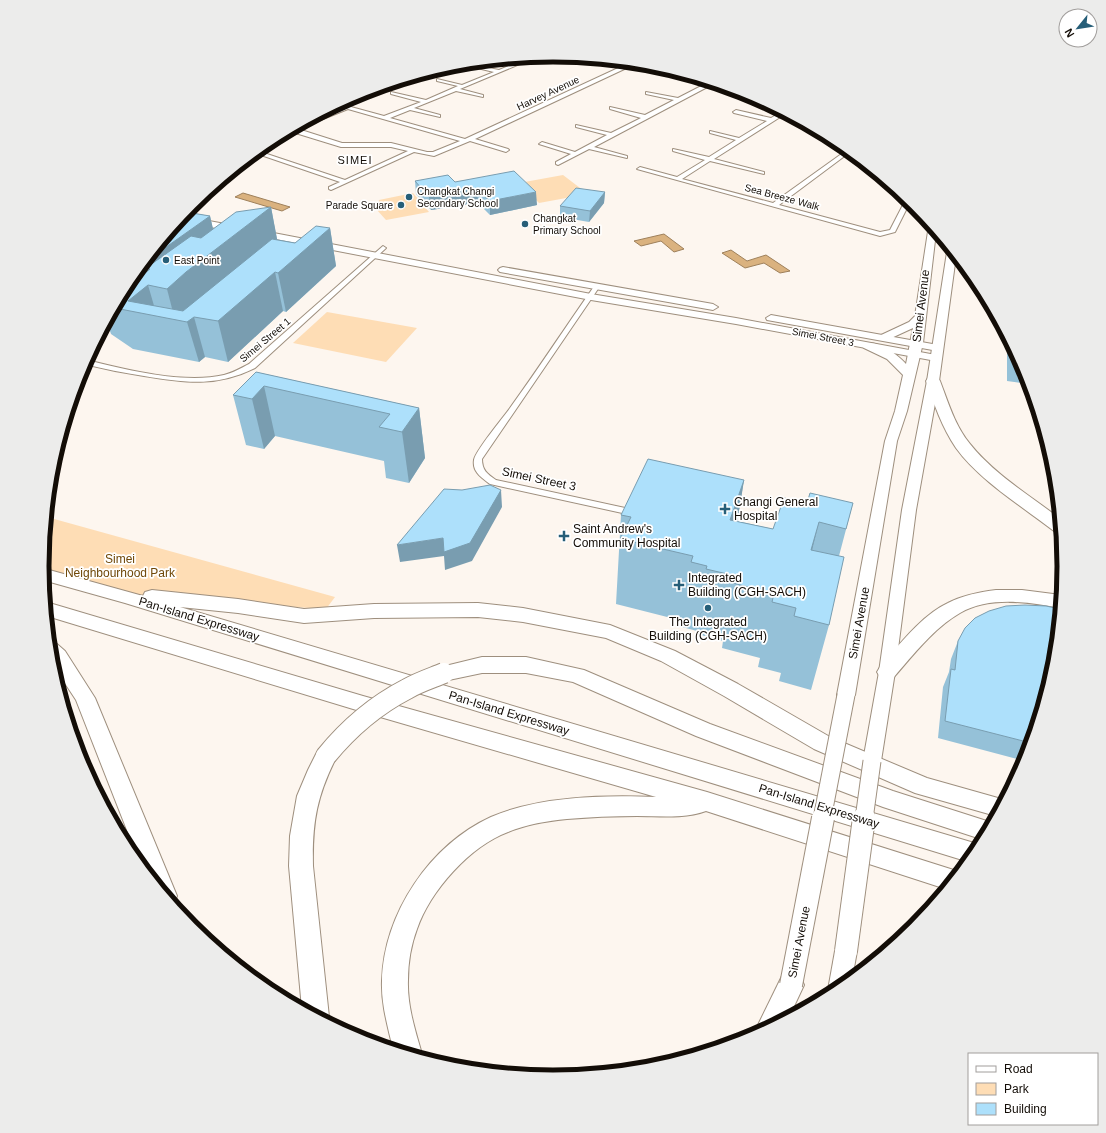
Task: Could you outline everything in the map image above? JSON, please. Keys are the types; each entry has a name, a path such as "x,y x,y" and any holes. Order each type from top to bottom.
{"highway":[{"path":"933,381 948,418 963,446 990,474 1055,523"},
{"name":"Pan-Island Expressway","path":"49,576 129,598 968,852"},
{"path":"887,672 904,651 930,625 957,606 995,596 1034,596 1056,601"},
{"path":"129,598 172,598 304,616 374,611 478,610 531,616 610,632 668,656 731,690 822,743 923,786 996,806"},
{"path":"51,611 371,706 707,802 948,879"},
{"path":"57,655 85,698 160,882"},
{"path":"316,1011 300,842 304,812 310,787 326,756 341,738 363,718 402,691 444,673 482,665 526,665 577,675 703,730 890,800 983,829"},
{"path":"407,1048 397,1009 395,979 399,946 409,918 424,890 462,847 482,833 523,816 593,807 653,805 673,807 707,802"},
{"path":"773,1020 791,985"}],"main road":[{"name":"Simei Street 3","path":"192,216 591,297 642,304 868,346 915,349 937,353"},
{"name":"Simei Street 3","path":"187,220 247,228"},
{"name":"Simei Avenue","path":"785,1014 846,695 891,441 901,411 915,349 931,233"},
{"name":"Simei Street 3","path":"376,252 444,259"},
{"name":"Simei Avenue","path":"841,980 910,510 933,381 951,258"},
{"name":"Simei Street 3","path":"494,268 883,338 915,349"},
{"path":"636,293 634,298 642,304"},
{"path":"883,338 913,324 919,318"},
{"path":"868,346 882,350 894,357 909,374"}],"street":[{"path":"385,118 515,64"},
{"path":"483,68 498,71"},
{"name":"Harvey Avenue","path":"298,132 341,145 391,145 412,151 434,154 468,140 623,68"},
{"path":"439,80 462,86"},
{"path":"558,164 705,86"},
{"path":"455,89 481,96"},
{"path":"393,93 425,101"},
{"path":"648,93 678,100"},
{"path":"325,117 347,108 506,150"},
{"path":"408,108 438,116"},
{"path":"612,108 646,117"},
{"path":"736,112 771,120"},
{"path":"678,179 779,115"},
{"path":"578,126 612,135"},
{"path":"712,132 740,140"},
{"path":"542,144 576,154"},
{"path":"590,147 625,157"},
{"path":"675,150 762,173"},
{"path":"331,188 343,181 412,151"},
{"path":"263,154 343,181"},
{"path":"775,205 843,154"},
{"name":"Sea Breeze Walk","path":"640,169 880,234 893,231 905,206"},
{"name":"Simei Street 1","path":"94,359 116,364 186,376 204,377 226,373 246,364 376,252"},
{"name":"Simei Street 1","path":"92,363 182,381 203,381 229,377 252,366 376,252"},
{"name":"Simei Street 3","path":"597,286 514,410 494,435 478,459 478,467 483,475 493,482 644,515"}],"green space":[{"path":"563,175 588,194 539,203 519,183"},
{"name":"Parade Square","path":"413,193 429,212 386,220 377,210 379,200"},
{"path":"327,312 417,328 386,362 293,343"},
{"name":"Simei Neighbourhood Park","path":"51,518 335,597 326,609 130,597 49,575"}],"shaded area":[{"path":"243,193 290,207 282,211 235,197"},
{"path":"664,234 684,249 674,252 661,241 641,246 634,241"},
{"path":"731,250 747,261 766,255 790,271 780,273 764,263 745,268 722,253"}],"building":[{"path":"514,171 536,192 490,201 477,189 429,197 415,181 448,175 455,182"},
{"path":"576,188 605,192 590,211 560,206"},
{"path":"271,207 186,272 167,289 148,285 128,301 183,311 272,239 295,243 316,226 330,228 278,273 275,272 218,321 194,317 187,322 120,309 141,276 150,269 147,268 148,266 191,236 201,238 236,212"},
{"path":"194,213 210,216 160,251"},
{"path":"256,372 419,408 402,432 379,427 390,414 264,386 252,399 233,395"},
{"path":"648,459 744,480 730,520 773,529 784,498 807,503 810,493 853,503 846,529 819,522 811,550 844,557 829,625 794,616 796,608 772,602 774,594 733,583 736,576 706,569 707,566 691,562 693,556 620,539 631,517 621,515"},
{"path":"490,485 501,490 470,543 444,552 443,538 397,545 444,489 462,490"},
{"path":"1025,605 1055,608 1053,632 1040,697 1025,742 945,721 951,669 955,670 958,641 965,628 975,618 989,611 1006,606"}],"place":[{"name":"Changkat Changi Secondary School","path":"409,197"},
{"name":"Parade Square","path":"401,205"},
{"name":"Changkat Primary School","path":"525,224"},
{"name":"East Point","path":"166,260"},
{"name":"Changi General Hospital","path":"725,509"},
{"name":"Saint Andrew's Community Hospital","path":"564,536"},
{"name":"Integrated Building (CGH-SACH)","path":"679,585"},
{"name":"The Integrated Building (CGH-SACH)","path":"708,608"}],"district":[{"name":"SIMEI","path":"355,160"}]}
